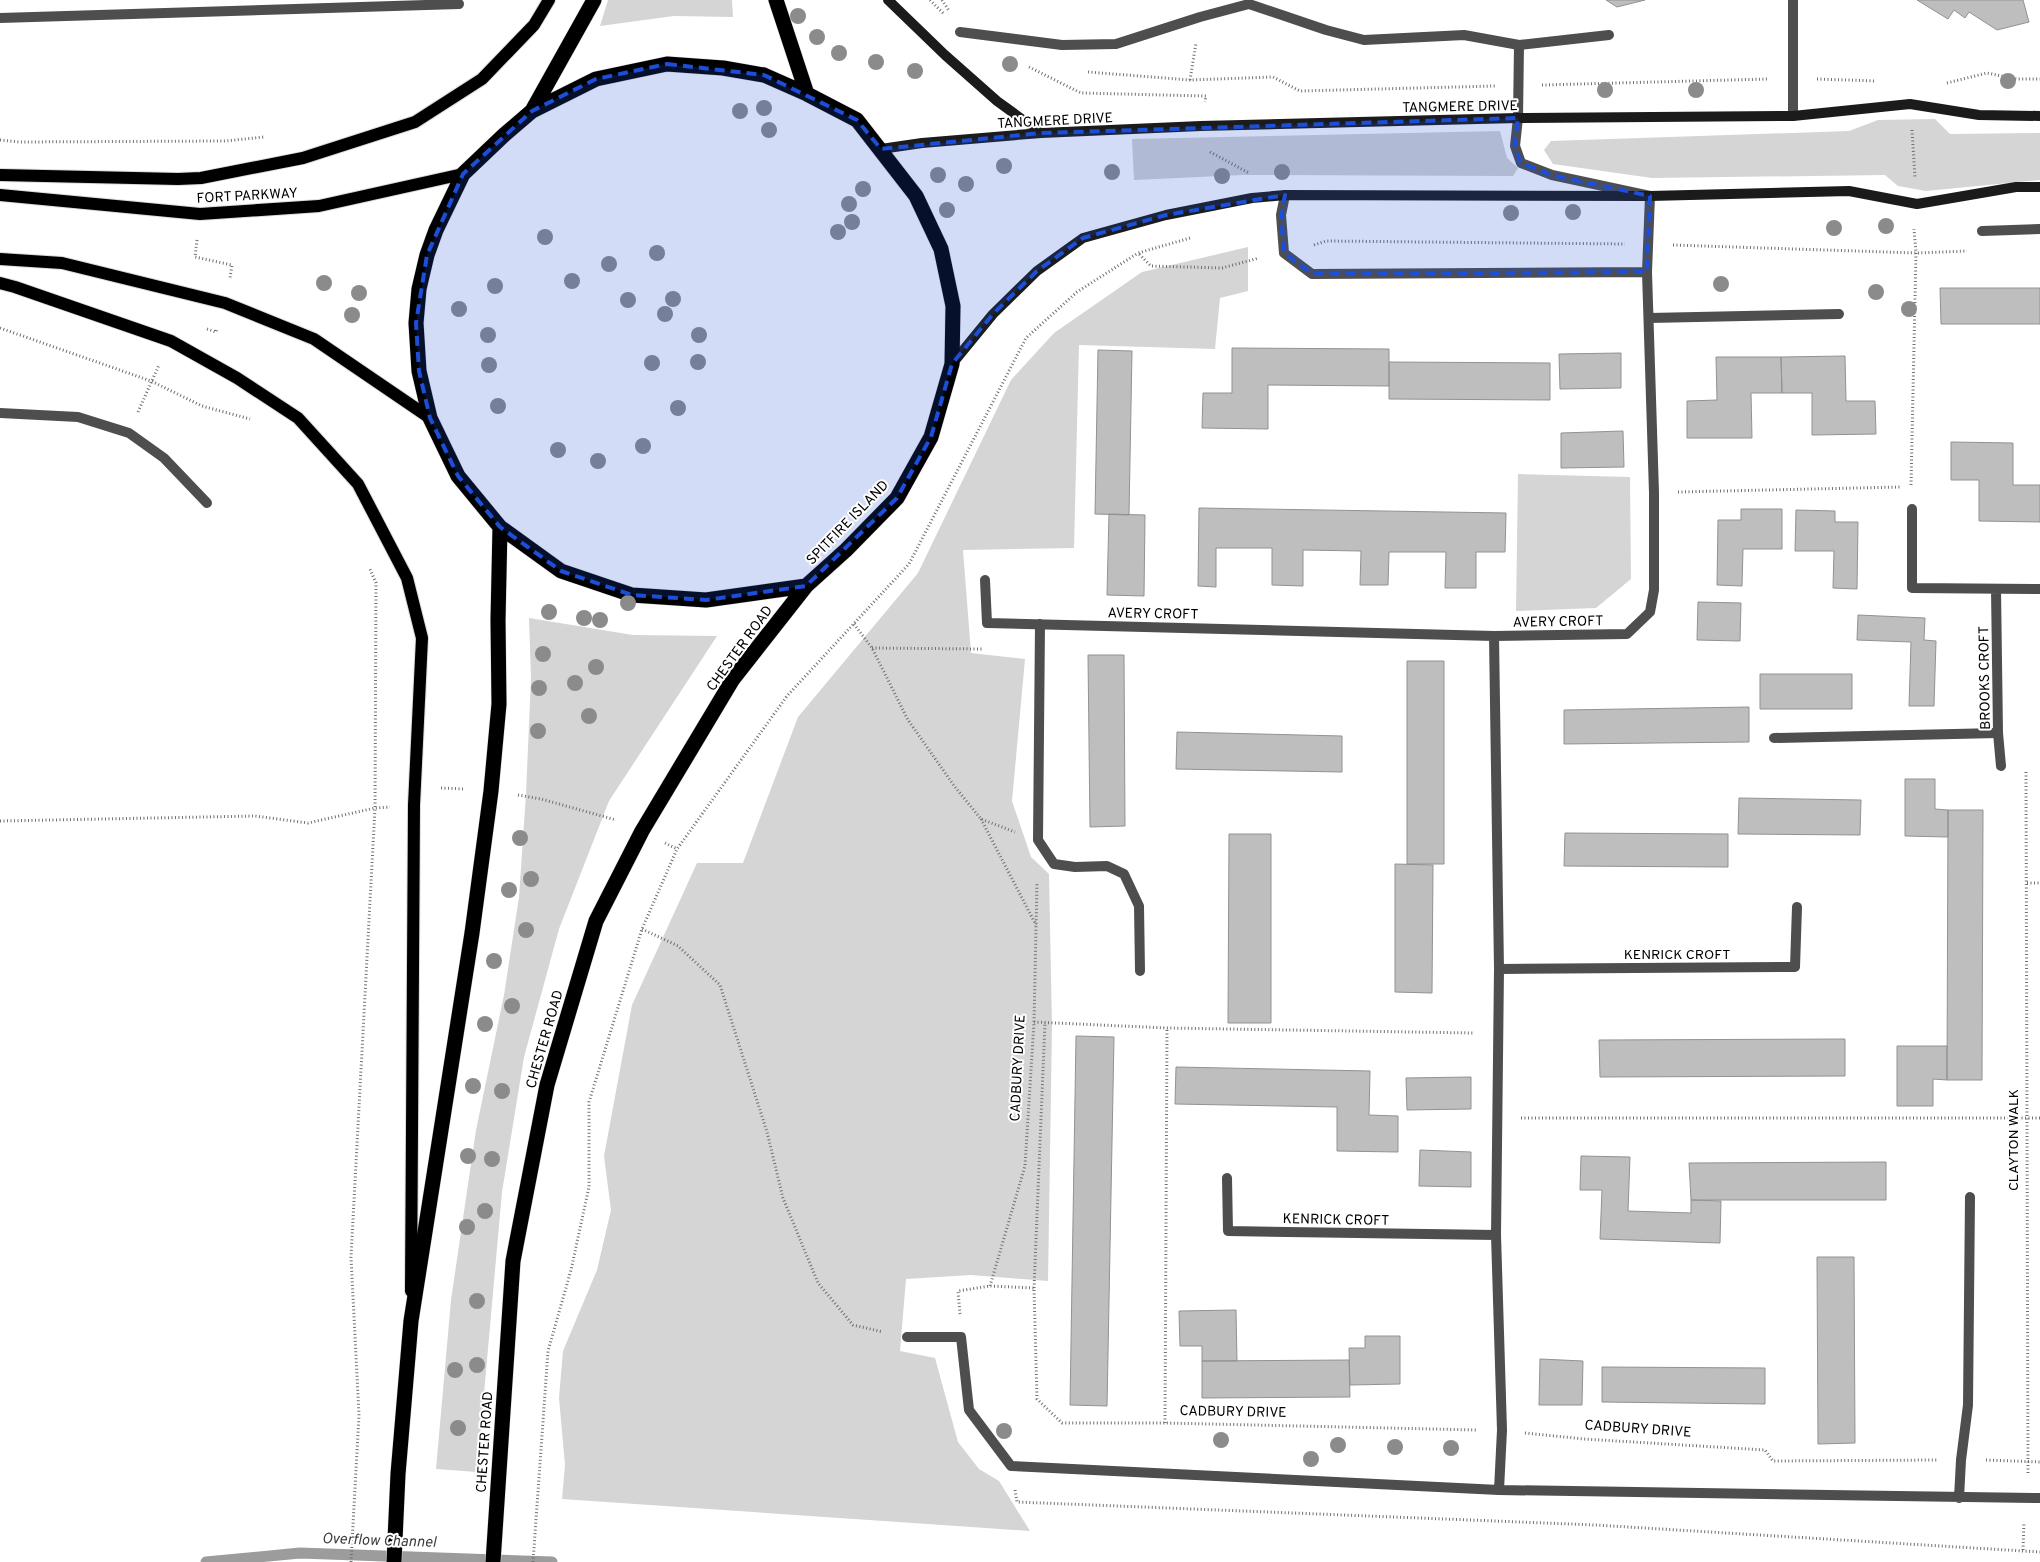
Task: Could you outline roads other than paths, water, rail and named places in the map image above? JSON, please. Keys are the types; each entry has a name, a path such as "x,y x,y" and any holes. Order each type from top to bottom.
{"highway":[{"path":"532,111 594,0"},
{"path":"776,0 807,94"},
{"name":"SPITFIRE ISLAND","path":"667,64 722,68 764,75 807,94 857,120 916,196 941,249 953,306 952,364 931,437 897,498 846,550 806,586 706,600 632,595 561,571 500,527 458,476 430,418 419,371 416,323 419,289 427,255 436,230 463,174 532,111 596,79 667,64"},
{"path":"394,1562 398,1474 410,1321 469,953 491,791 498,704 500,527"},
{"name":"CHESTER ROAD","path":"493,1562 497,1479 513,1261 547,1085 596,921 642,831 733,679 806,586"}],"main road":[{"path":"0,175 201,178 303,158 415,122 482,79 534,25 549,0"},
{"name":"FORT PARKWAY","path":"0,194 200,214 319,206 463,174"},
{"path":"0,259 62,263 225,303 314,339 430,418"},
{"path":"0,284 15,287 171,341 237,378 298,418 358,484 407,578 422,638 414,805 410,1321"}],"street":[{"path":"888,0 944,55 989,94 1041,133"},
{"path":"1793,0 1793,116"},
{"path":"960,32 1062,45 1116,44 1249,2 1326,30 1364,40 1464,35 1518,45 1609,35"},
{"path":"0,18 459,4"},
{"path":"1518,45 1518,118 1515,146 1520,163 1552,175 1650,196"},
{"name":"TANGMERE DRIVE","path":"881,149 922,143 1041,133 1201,126 1518,118 1793,116 1910,104 1979,115 2040,116"},
{"path":"952,364 993,314 1037,271 1083,238 1166,215 1252,198 1285,195 1650,196 1849,191 1917,204 2016,187 2040,187"},
{"path":"1285,195 1281,215 1284,253 1312,274 1647,272"},
{"name":"AVERY CROFT","path":"985,580 987,623 1494,636 1627,634 1650,612 1654,590 1654,493 1647,272 1650,196"},
{"path":"1982,231 2040,229"},
{"path":"1649,318 1839,314"},
{"path":"0,413 78,417 129,433 164,458 207,503"},
{"path":"1912,510 1912,588 2040,589"},
{"name":"BROOKS CROFT","path":"1996,589 2001,766"},
{"path":"1040,624 1038,840 1054,864 1075,867 1107,866 1124,874 1139,906 1140,971"},
{"path":"1494,636 1500,970 1496,1235 1502,1430 1499,1490"},
{"path":"1774,738 1999,738"},
{"name":"KENRICK CROFT","path":"1500,970 1795,967 1797,907"},
{"name":"KENRICK CROFT","path":"1227,1178 1228,1231 1496,1235"},
{"path":"1959,1498 1961,1460 1968,1405 1970,1197"},
{"path":"907,1336 961,1337 969,1410 1011,1466 1499,1490 2040,1498"}],"waterway":[{"name":"Overflow Channel","path":"206,1562 300,1553 552,1562"}]}
